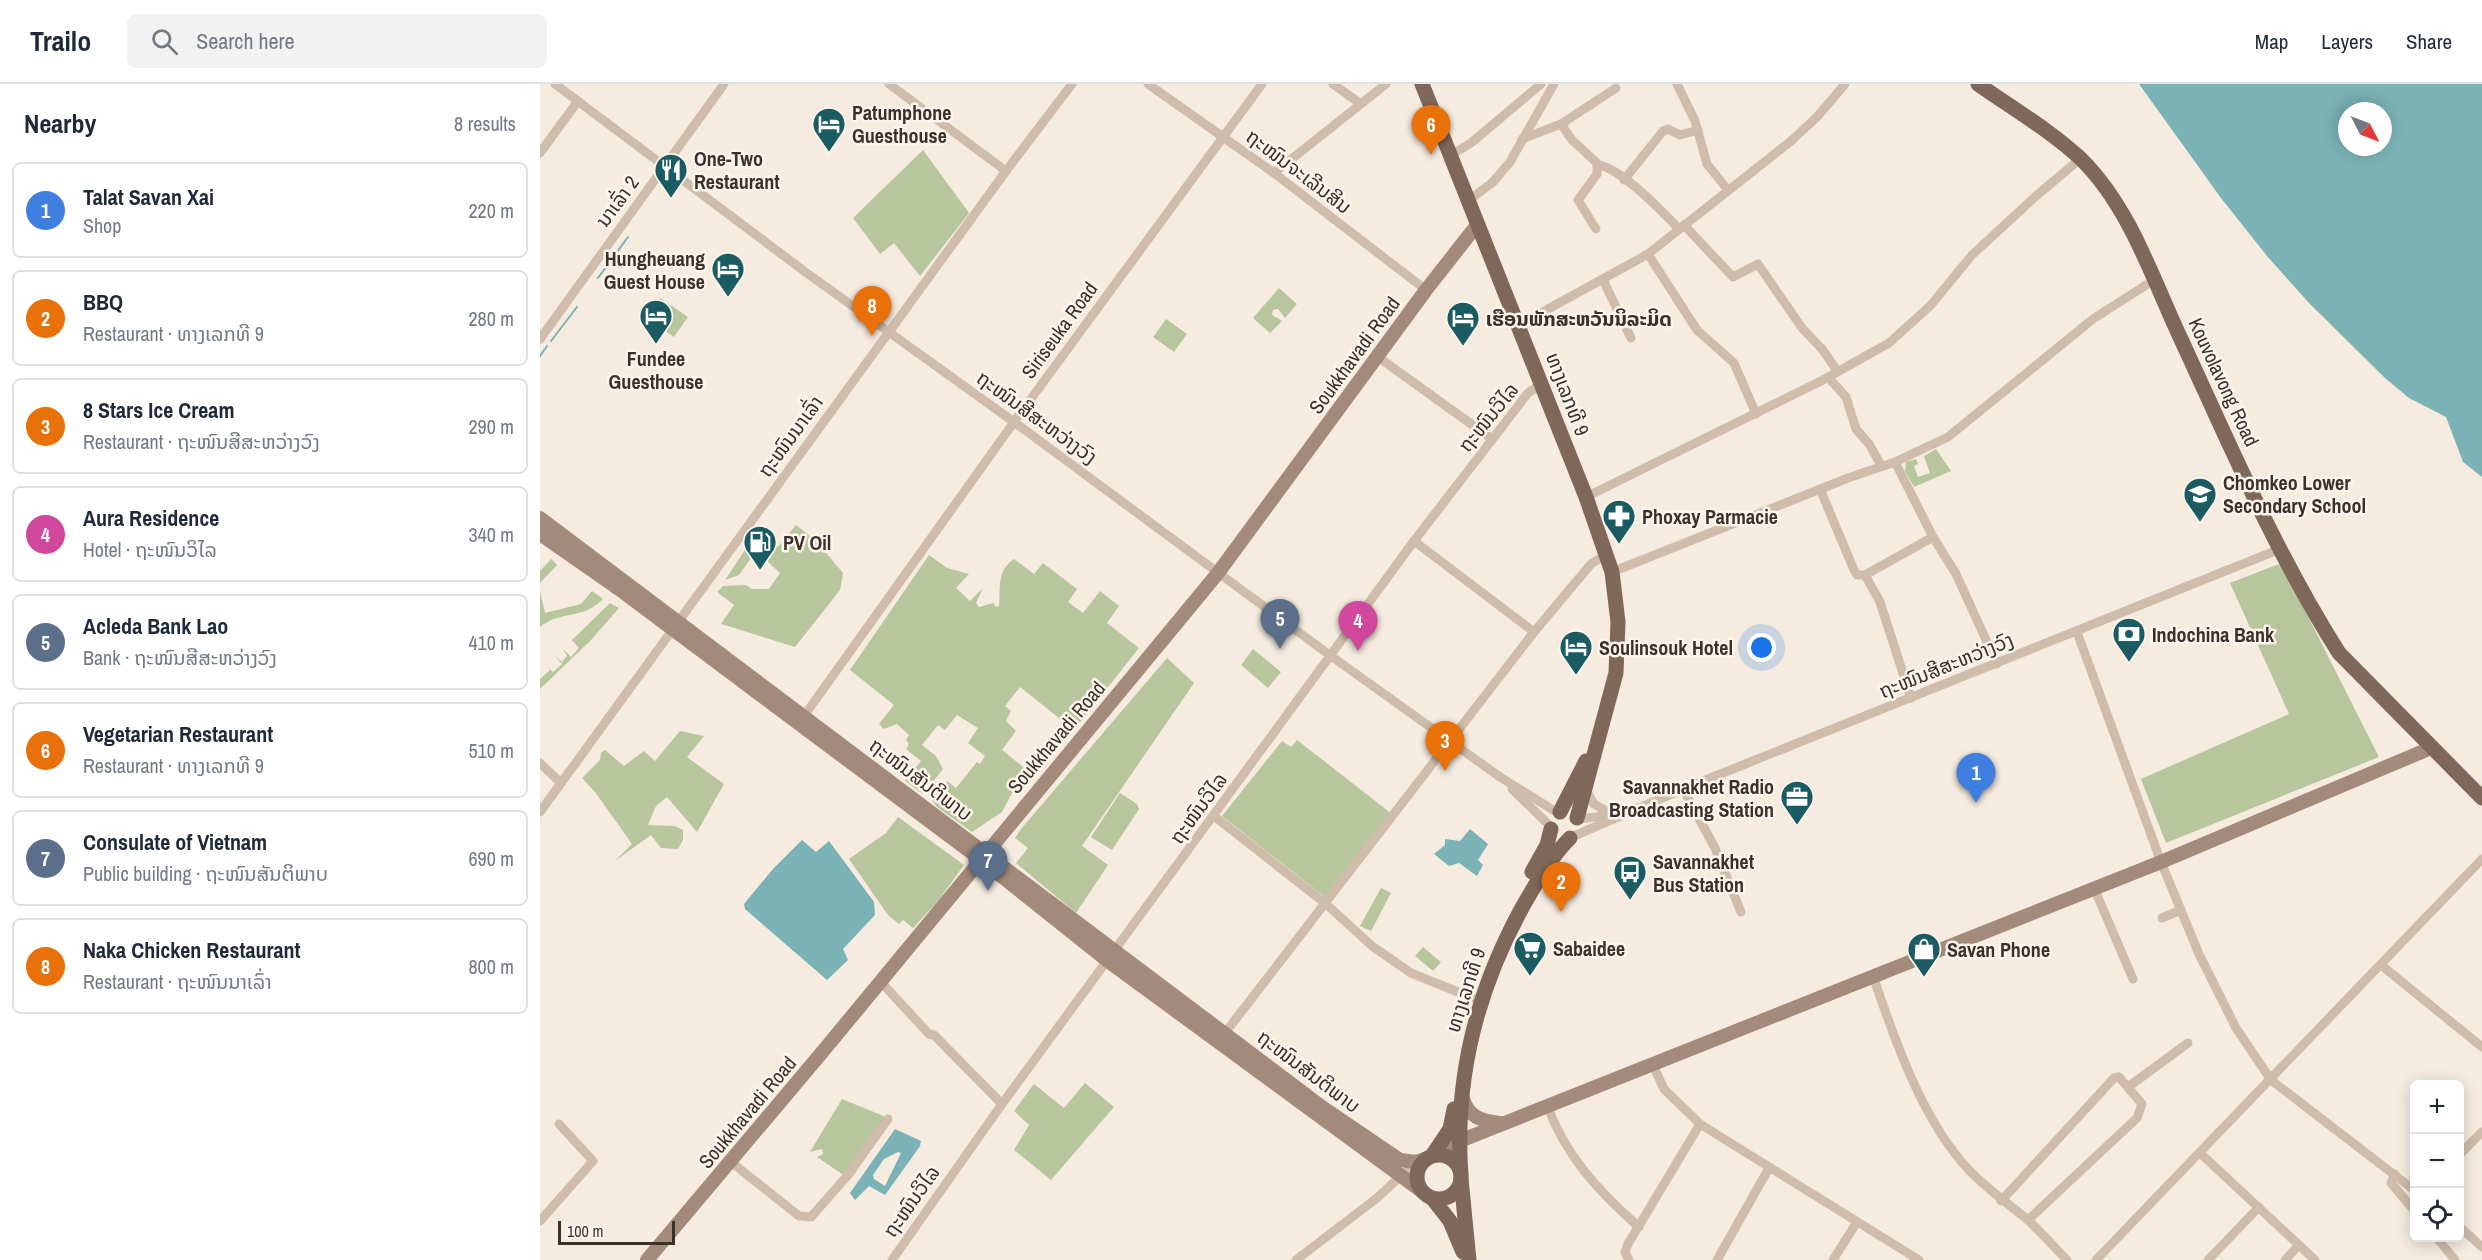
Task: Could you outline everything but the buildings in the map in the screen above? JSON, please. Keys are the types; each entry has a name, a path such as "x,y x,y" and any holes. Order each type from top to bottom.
{"main road":[{"name":"ທາງເລກທີ 9","path":"1422,84 1586,497 1607,554 1611,572 1618,622 1618,654 1613,691 1578,818"},
{"name":"Kouvolavong Road","path":"1978,84 2080,159 2104,187 2136,239 2280,549 2339,653 2482,798"},
{"name":"ທາງເລກທີ 9","path":"1468,1260 1450,1221 1418,1186 1417,1174 1450,1129 1473,998 1494,944 1547,844 1555,820 1602,728"},
{"path":"1572,812 1578,818 1579,828 1572,837 1556,836 1555,820 1572,812"},
{"name":"ທາງເລກທີ 9","path":"1468,1260 1461,1177 1462,1066 1480,999 1500,947 1547,865 1572,837"},
{"path":"1427,1195 1444,1199 1451,1196 1459,1186 1461,1177 1459,1167 1451,1158 1444,1155 1428,1156"}],"street":[{"name":"ຖະໜົນສີສະຫວ່າງວົງ","path":"555,84 888,333 1014,422 1331,656 1500,777"},
{"name":"ນາເລົ່າ 2","path":"540,339 724,84"},
{"path":"889,84 1006,171"},
{"name":"ຖະໜົນນາເລົ່າ","path":"540,812 1006,171 1072,84"},
{"name":"ຖະໜົນຈະເລີນສິນ","path":"1148,84 1274,173 1425,290"},
{"name":"Siriseuka Road","path":"804,716 1014,422 1262,84"},
{"path":"1334,84 1361,104"},
{"path":"1274,173 1386,84"},
{"path":"1451,155 1471,143 1541,84"},
{"path":"1468,201 1493,182 1510,162 1554,84"},
{"path":"1677,84 1698,130 1707,164 1728,190"},
{"path":"1519,325 1648,254 1817,117 1845,84"},
{"path":"1522,140 1560,124 1616,88"},
{"path":"540,153 578,101"},
{"path":"1560,124 1572,140 1598,165 1606,166 1682,227 1733,277 1758,264 1802,328 1822,350 1846,397 1856,429 1869,444 1881,465"},
{"path":"1624,180 1663,131 1668,129 1680,135 1698,130"},
{"path":"1586,497 1869,356 1908,328 1931,305 1972,255 2080,159"},
{"path":"1596,229 1578,200 1597,174 1598,165"},
{"name":"Soukkhavadi Road","path":"647,1260 731,1162 1218,573 1425,290 1477,225"},
{"path":"1648,254 1697,330 1734,363 1756,414"},
{"path":"1603,280 1631,338"},
{"path":"1611,572 1881,465 1895,462 1948,437 2093,319 2154,280"},
{"path":"1378,357 1492,439"},
{"name":"ຖະໜົນວິໄລ","path":"892,1260 1002,1104 1215,816 1414,541 1528,393 1541,384"},
{"path":"1895,462 1933,537 1956,574 1998,664"},
{"path":"1820,489 1857,575 1865,575 1933,537"},
{"name":"ຖະໜົນສັນຕິພາບ","path":"540,518 675,625 983,855"},
{"name":"ຖະໜົນສັນຕິພາບ","path":"540,534 804,716 1112,956 1427,1195"},
{"path":"1414,541 1534,632"},
{"name":"ຖະໜົນສີສະຫວ່າງວົງ","path":"1572,837 1683,789 2280,549"},
{"path":"1225,1034 1534,632 1591,564 1607,554"},
{"path":"1865,575 1880,602 1911,698"},
{"path":"2077,632 2160,862 2236,1028 2271,1080 2412,1188"},
{"path":"1296,1260 1377,1198 1399,1175 1460,1139 2160,862 2431,748"},
{"path":"540,763 561,783"},
{"path":"1500,777 1555,820"},
{"path":"1500,777 1555,820"},
{"path":"1585,788 1594,804 1612,814"},
{"path":"1683,789 1715,848 1741,912"},
{"path":"1578,818 1625,813"},
{"path":"1215,816 1326,904 1372,946 1412,973 1473,998"},
{"path":"2096,1260 2482,859"},
{"path":"2094,888 2133,979"},
{"path":"2162,918 2181,910"},
{"name":"ຖະໜົນສັນຕິພາບ","path":"1112,956 1225,1034 1389,1154 1400,1160 1428,1156"},
{"path":"2381,965 2482,1047"},
{"path":"1873,976 1898,1046 1943,1134 1968,1169 2001,1201 2028,1220 2067,1260"},
{"path":"880,981 929,1034 934,1035 1002,1104"},
{"path":"2128,1087 2188,1043"},
{"path":"1652,1064 1664,1089 1700,1124 1919,1260"},
{"path":"2001,1201 2114,1078 2119,1077 2142,1104 2137,1118 2028,1220"},
{"path":"1462,1098 1465,1107 1473,1116 1488,1122 1502,1123"},
{"path":"1548,1105 1555,1127 1571,1156 1612,1204 1639,1227"},
{"path":"731,1162 799,1216 811,1217 849,1174 888,1119"},
{"path":"540,1221 593,1161 559,1124"},
{"path":"1629,1260 1625,1252 1700,1124"},
{"path":"2464,1150 2482,1132"},
{"path":"2200,1153 2315,1260"},
{"path":"1717,1260 1769,1168"},
{"path":"2395,1174 2391,1183 2410,1205"},
{"path":"2208,1260 2259,1207"},
{"path":"1833,1260 1857,1222"},
{"path":"2464,1231 2482,1247"},
{"path":"2440,1242 2455,1260"},
{"path":"2285,1260 2298,1246"}],"green space":[{"path":"923,150 969,213 920,276 894,243 880,254 853,218"},
{"path":"1279,288 1297,304 1285,318 1278,309 1273,310 1272,315 1282,321 1270,333 1253,318"},
{"path":"660,298 688,317 674,337 646,318"},
{"path":"1166,319 1187,334 1174,352 1153,337"},
{"path":"1936,449 1951,471 1914,487 1905,471 1906,462 1916,459 1918,464 1914,466 1918,477 1930,473 1924,456"},
{"path":"796,525 816,541 843,573 840,590 795,647 721,624 734,605 717,592 723,586 746,585 752,589 769,589 780,573 768,562 761,535 778,547"},
{"path":"751,541 755,552 739,575 725,580"},
{"path":"929,555 947,568 969,574 956,588 970,601 983,588 976,603 979,607 993,603 996,607 999,606 1002,574 1014,559 1034,574 1043,563 1077,589 1068,602 1083,613 1100,591 1119,606 1107,623 1139,648 1074,730 1020,687 1005,706 1011,711 1006,721 1016,731 1002,750 1032,774 1012,793 1002,812 972,832 937,807 932,800 947,781 956,788 977,762 980,764 985,756 968,743 978,728 957,715 945,730 938,725 922,745 936,756 943,769 923,794 905,781 921,761 906,749 909,744 906,740 909,735 897,724 884,729 879,724 894,705 850,670"},
{"path":"551,559 557,565 540,583 540,571"},
{"path":"2279,564 2284,569 2379,757 2166,843 2141,779 2289,714 2230,583"},
{"path":"540,591 545,613 581,604 592,591 603,599 587,610 556,618 540,627"},
{"path":"610,603 619,608 591,640 540,689 540,679 550,670 545,664 553,672 562,664 555,656 562,662 567,656 563,649 571,657 579,648 572,640"},
{"path":"1253,649 1281,672 1268,688 1241,665"},
{"path":"1167,658 1194,683 1082,846 1108,865 1076,913 1016,863 1028,848 1015,838"},
{"path":"680,731 704,736 687,757 724,784 697,832 667,797 656,806 648,825 675,826 683,830 683,840 678,849 661,848 651,835 615,861 632,844 595,792 582,778 600,760 601,753 605,750 624,766 644,751 655,761"},
{"path":"1297,740 1392,814 1326,898 1222,816 1282,741 1291,747"},
{"path":"1120,793 1137,804 1139,809 1112,850 1091,837"},
{"path":"898,817 964,865 938,901 913,928 903,920 899,924 888,915 849,859 886,833"},
{"path":"1381,888 1391,893 1371,931 1360,926"},
{"path":"1423,947 1441,962 1433,971 1415,956"},
{"path":"1085,1083 1114,1107 1051,1180 1014,1150 1029,1125 1014,1111 1034,1084 1064,1108"},
{"path":"842,1099 886,1117 845,1176 817,1157 823,1154 822,1149 810,1152"}],"water":[{"path":"2139,84 2482,84 2482,477 2463,462 2446,417 2409,398 2385,378 2309,303 2267,256 2221,198"},
{"path":"1470,829 1488,844 1478,860 1483,865 1477,876 1459,863 1449,866 1434,854 1445,845 1445,839 1460,841"},
{"path":"802,840 816,852 829,841 874,902 875,915 843,949 848,960 827,980 745,909 744,904 773,869"},
{"path":"895,1129 921,1141 920,1146 885,1195 869,1186 855,1200 850,1193","holes":["898,1152 901,1153 885,1186 874,1179 873,1175 884,1159"]}],"waterway":[{"path":"598,278 628,237"},
{"path":"551,341 577,307"},
{"path":"540,356 547,346"}],"place":[{"name":"Patumphone Guesthouse","path":"829,153"},
{"name":"Vegetarian Restaurant","path":"1431,155"},
{"name":"One-Two Restaurant","path":"671,199"},
{"name":"Hungheuang Guest House","path":"728,298"},
{"name":"Naka Chicken Restaurant","path":"872,336"},
{"name":"Fundee Guesthouse","path":"656,345"},
{"name":"ເຮືອນພັກສະຫວັນນິລະມິດ","path":"1463,347"},
{"name":"Chomkeo Lower Secondary School","path":"2200,523"},
{"name":"Phoxay Parmacie","path":"1619,545"},
{"name":"PV Oil","path":"760,571"},
{"name":"Acleda Bank Lao","path":"1280,649"},
{"name":"Aura Residence","path":"1358,651"},
{"name":"Indochina Bank","path":"2129,663"},
{"name":"Soulinsouk Hotel","path":"1576,676"},
{"name":"8 Stars Ice Cream","path":"1445,771"},
{"name":"Talat Savan Xai","path":"1976,803"},
{"name":"Savannakhet Radio Broadcasting Station","path":"1797,826"},
{"name":"Consulate of Vietnam","path":"988,891"},
{"name":"Savannakhet Bus Station","path":"1630,901"},
{"name":"BBQ","path":"1561,912"},
{"name":"Sabaidee","path":"1530,977"},
{"name":"Savan Phone","path":"1924,978"}]}
